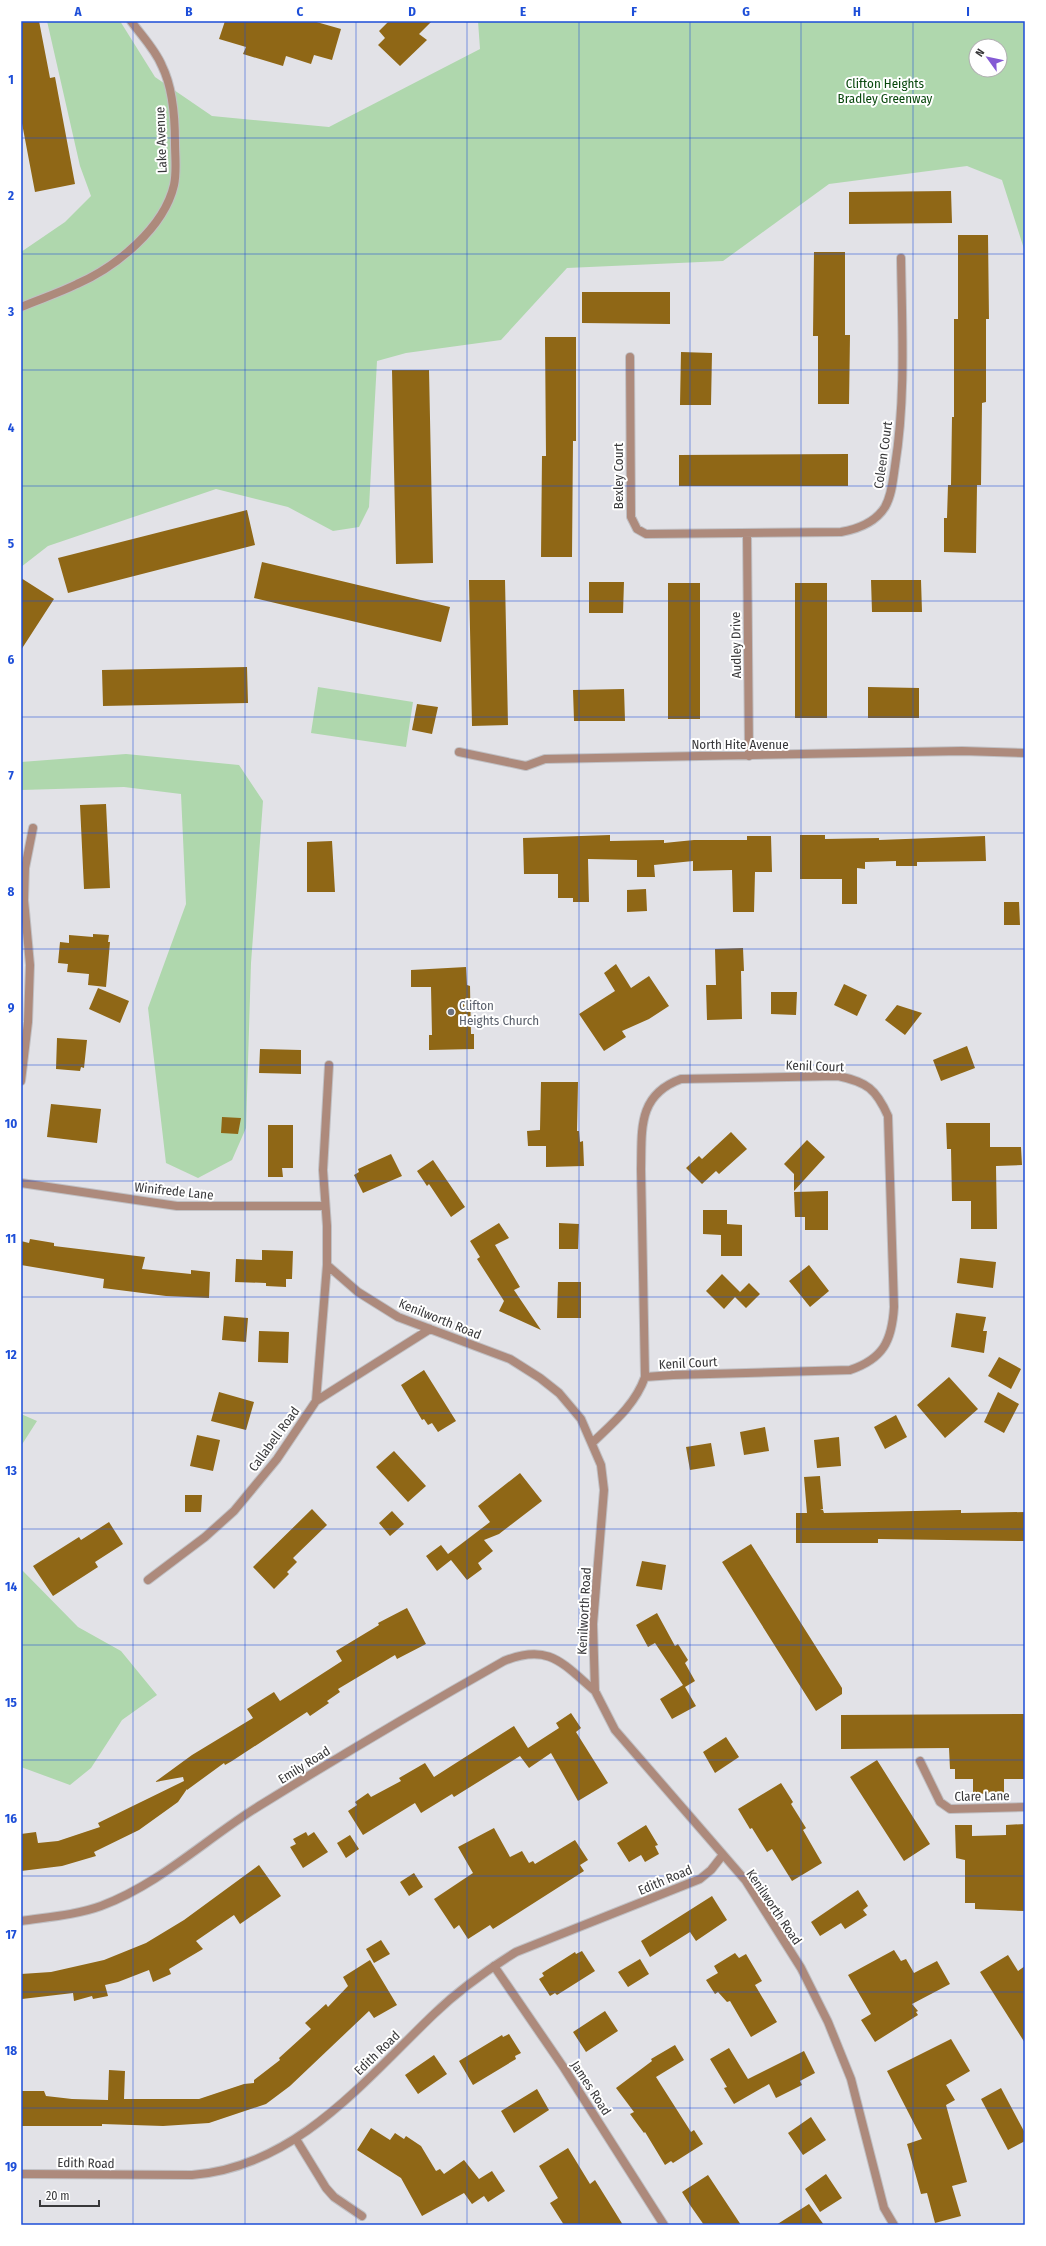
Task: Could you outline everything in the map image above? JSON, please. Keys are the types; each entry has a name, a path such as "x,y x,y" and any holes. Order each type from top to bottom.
{"street":[{"name":"Lake Avenue","path":"21,307 78,284 108,266 150,230 161,216 170,199 176,171 175,134 168,80 155,54 131,21"},
{"name":"Coleen Court","path":"747,533 842,532 857,529 872,521 885,507 892,490 900,421 901,258"},
{"name":"Bexley Court","path":"630,357 631,517 633,525 646,534 747,533"},
{"name":"Audley Drive","path":"747,533 749,756"},
{"name":"North Hite Avenue","path":"459,752 526,766 545,759 962,751 1025,753"},
{"path":"21,1081 28,1022 30,972 24,931 25,868 33,828"},
{"path":"327,1265 323,1170 329,1065"},
{"name":"Kenil Court","path":"592,1443 630,1406 640,1391 645,1377 642,1135 645,1111 658,1091 669,1083 692,1078 838,1076 854,1080 875,1092 880,1100 889,1125 894,1307 893,1328 882,1350 862,1366 850,1370 645,1377"},
{"name":"Winifrede Lane","path":"21,1183 177,1206 325,1206"},
{"name":"Kenilworth Road","path":"327,1265 374,1303 398,1317 510,1359 540,1378 559,1393 581,1418 601,1465 604,1490 593,1624 594,1691 615,1730 722,1856 746,1882 801,1968 828,2022 851,2079 884,2208 894,2225"},
{"name":"Callabell Road","path":"148,1580 205,1537 234,1511 277,1459 316,1401 327,1265"},
{"path":"316,1401 430,1329"},
{"name":"Emily Road","path":"21,1921 76,1913 100,1906 134,1891 236,1821 367,1740 504,1661 519,1655 534,1653 547,1655 562,1662 594,1691"},
{"name":"Clare Lane","path":"920,1761 940,1802 950,1809 1025,1808"},
{"name":"Edith Road","path":"21,2174 209,2174 268,2155 296,2139 319,2123 389,2059 434,2013 468,1983 516,1952 700,1879 711,1870 722,1856"},
{"name":"James Road","path":"494,1966 564,2068 664,2225"},
{"path":"296,2139 326,2188 334,2198 362,2216"}],"green space":[{"name":"Clifton Heights Bradley Greenway","path":"47,21 120,21 155,77 212,116 329,127 480,49 478,21 1025,21 1025,252 1002,180 967,166 829,184 723,261 567,268 501,340 406,353 377,361 369,507 359,527 333,531 288,507 216,489 48,546 21,567 21,252 65,222 91,196 80,166"},
{"path":"318,687 413,702 406,747 311,733"},
{"path":"126,754 239,765 263,801 251,963 246,1128 232,1160 198,1178 166,1163 148,1008 186,904 181,794 124,787 21,790 21,762"},
{"path":"21,1414 37,1421 21,1446"},
{"path":"21,1569 78,1627 121,1651 157,1695 122,1720 91,1768 70,1785 21,1767"}],"building":[{"path":"21,21 39,21 50,78 55,77 75,184 35,192 21,118"},
{"path":"225,21 313,21 341,29 332,60 314,55 311,64 286,56 283,66 243,54 246,47 219,39"},
{"path":"389,21 432,21 419,34 427,40 400,66 378,45 385,38 379,31"},
{"path":"951,191 952,223 849,224 849,192"},
{"path":"958,235 988,235 989,319 986,319 986,402 982,403 981,485 977,485 976,553 944,552 944,518 947,518 948,485 951,485 952,417 954,417 954,319 958,319"},
{"path":"814,252 845,252 845,335 850,335 849,404 818,404 818,336 813,336"},
{"path":"582,292 670,292 670,324 582,323"},
{"path":"545,337 576,337 576,441 573,441 572,557 541,557 542,456 546,456"},
{"path":"681,352 712,353 711,405 680,405"},
{"path":"392,370 429,370 433,563 396,564"},
{"path":"848,454 848,486 679,486 679,455"},
{"path":"247,510 255,545 68,593 58,558"},
{"path":"262,562 450,607 441,642 254,598"},
{"path":"21,578 54,599 21,650"},
{"path":"469,580 505,580 508,725 472,726"},
{"path":"871,580 921,580 922,612 872,612"},
{"path":"589,582 624,582 623,613 589,613"},
{"path":"668,583 700,583 700,719 668,719"},
{"path":"795,583 827,583 827,718 795,718"},
{"path":"247,667 248,703 103,706 102,670"},
{"path":"868,687 919,688 919,718 868,718"},
{"path":"624,689 625,721 574,721 573,690"},
{"path":"417,704 438,707 432,734 412,730"},
{"path":"106,804 110,888 84,889 80,805"},
{"path":"610,835 610,841 664,840 664,843 694,840 747,840 747,836 771,836 772,872 755,872 754,912 733,912 732,870 693,871 693,861 654,865 655,877 637,877 637,860 588,859 589,902 573,902 573,898 558,898 558,874 524,874 523,838"},
{"path":"800,835 825,835 825,839 879,838 879,840 985,836 986,861 917,862 917,866 896,866 896,861 865,862 865,869 857,868 857,904 842,904 842,879 800,879"},
{"path":"332,841 335,892 307,892 307,842"},
{"path":"646,889 647,911 627,912 627,890"},
{"path":"1004,902 1019,902 1020,925 1004,925"},
{"path":"93,934 109,935 108,942 110,942 106,987 88,985 89,974 67,972 68,964 58,963 60,942 69,943 69,935 93,937"},
{"path":"743,948 744,971 741,971 742,1019 707,1020 706,985 716,985 715,949"},
{"path":"616,964 631,988 649,976 669,1006 649,1019 622,1031 626,1037 604,1051 579,1014 615,991 604,973"},
{"name":"Clifton Heights Church","path":"466,967 467,985 470,986 471,1034 474,1034 474,1049 429,1050 429,1035 432,1035 431,987 411,987 411,970"},
{"path":"844,984 867,995 857,1016 834,1005"},
{"path":"98,988 129,1001 120,1023 89,1009"},
{"path":"771,992 797,992 796,1015 771,1014"},
{"path":"897,1005 922,1013 905,1035 885,1020"},
{"path":"57,1038 87,1040 84,1068 81,1067 80,1071 56,1069"},
{"path":"967,1046 975,1068 941,1081 933,1060"},
{"path":"260,1049 301,1050 301,1074 259,1073"},
{"path":"541,1082 578,1082 577,1131 579,1131 580,1142 583,1141 584,1166 546,1167 546,1146 528,1146 527,1131 540,1130"},
{"path":"51,1104 101,1109 97,1143 47,1137"},
{"path":"222,1117 241,1118 238,1134 221,1133"},
{"path":"946,1123 990,1123 990,1147 1021,1147 1022,1165 996,1166 997,1229 971,1229 971,1201 952,1201 951,1149 947,1149"},
{"path":"268,1125 293,1125 293,1168 282,1168 283,1177 268,1177"},
{"path":"731,1132 747,1149 719,1174 716,1171 702,1184 686,1168 699,1156 702,1159"},
{"path":"807,1140 825,1157 794,1191 794,1174 784,1164"},
{"path":"391,1154 402,1176 363,1193 354,1175 359,1172 358,1169"},
{"path":"433,1160 465,1207 451,1217 429,1184 427,1186 417,1171"},
{"path":"828,1191 828,1230 805,1230 805,1217 795,1217 794,1192"},
{"path":"703,1210 727,1210 727,1224 742,1225 742,1256 721,1256 721,1235 703,1234"},
{"path":"499,1223 509,1238 495,1245 520,1287 514,1290 541,1330 499,1311 504,1301 477,1259 480,1257 470,1241"},
{"path":"559,1223 579,1224 578,1249 559,1249"},
{"path":"30,1239 54,1243 54,1246 145,1257 142,1269 191,1274 191,1270 210,1272 209,1298 166,1296 103,1288 104,1279 21,1265 21,1241 29,1243"},
{"path":"262,1250 293,1251 292,1279 286,1279 286,1287 266,1286 266,1283 235,1282 236,1259 262,1260"},
{"path":"960,1258 996,1262 993,1288 957,1283"},
{"path":"809,1265 829,1291 810,1307 789,1281"},
{"path":"722,1274 740,1292 749,1283 760,1294 746,1308 735,1297 724,1309 706,1291"},
{"path":"558,1282 581,1282 581,1318 557,1318"},
{"path":"956,1313 986,1317 983,1331 987,1331 984,1353 951,1347"},
{"path":"224,1316 248,1318 246,1342 222,1340"},
{"path":"259,1331 289,1332 288,1363 258,1362"},
{"path":"999,1357 1021,1369 1011,1389 988,1376"},
{"path":"424,1370 456,1421 438,1432 432,1423 428,1425 424,1419 422,1420 401,1385"},
{"path":"949,1377 978,1409 945,1438 917,1405"},
{"path":"219,1392 254,1402 246,1430 211,1421"},
{"path":"998,1392 1019,1404 1004,1433 984,1422"},
{"path":"896,1415 907,1437 885,1449 874,1427"},
{"path":"765,1427 769,1451 744,1455 740,1432"},
{"path":"197,1435 220,1440 213,1471 190,1466"},
{"path":"839,1437 841,1466 817,1468 814,1440"},
{"path":"711,1443 715,1466 690,1470 686,1447"},
{"path":"394,1451 426,1486 408,1502 376,1467"},
{"path":"520,1473 542,1501 499,1534 484,1540 493,1551 478,1563 482,1569 467,1580 451,1560 437,1571 426,1556 441,1545 448,1554 490,1522 478,1506"},
{"path":"820,1476 823,1509 820,1510 823,1510 824,1513 961,1510 961,1513 1025,1512 1025,1541 878,1539 878,1543 796,1543 796,1513 807,1513 804,1477"},
{"path":"185,1495 202,1495 201,1512 185,1512"},
{"path":"312,1509 327,1525 293,1558 297,1562 287,1572 289,1574 274,1589 253,1567"},
{"path":"392,1511 404,1524 390,1536 379,1523"},
{"path":"109,1522 123,1544 95,1562 98,1567 53,1596 33,1566 79,1537 81,1540"},
{"path":"751,1544 842,1688 842,1694 816,1711 722,1562"},
{"path":"642,1561 666,1565 662,1590 636,1586"},
{"path":"407,1608 426,1644 397,1659 395,1655 338,1689 340,1692 327,1701 329,1703 310,1716 307,1712 232,1761 225,1765 224,1763 187,1789 178,1802 139,1830 94,1852 96,1856 62,1866 21,1871 21,1834 36,1832 38,1843 58,1841 100,1827 98,1823 184,1781 183,1777 155,1782 192,1755 253,1718 247,1709 274,1692 280,1701 342,1661 336,1651 379,1625 378,1623"},
{"path":"657,1613 675,1646 678,1644 688,1660 685,1663 695,1681 685,1687 696,1706 672,1719 660,1699 683,1685 655,1643 648,1647 636,1625"},
{"path":"571,1713 581,1728 576,1732 608,1783 578,1801 551,1753 529,1768 520,1756 454,1797 452,1794 421,1813 415,1803 363,1835 348,1811 357,1805 355,1802 368,1793 371,1797 401,1781 399,1778 425,1763 434,1777 514,1726 528,1748 559,1728 556,1723"},
{"path":"1025,1714 1025,1779 1004,1779 1004,1793 973,1794 973,1779 955,1779 955,1769 950,1769 949,1748 841,1749 841,1715"},
{"path":"726,1737 739,1757 715,1773 703,1752"},
{"path":"877,1760 930,1844 904,1861 850,1777"},
{"path":"781,1783 793,1802 791,1804 806,1828 803,1830 822,1863 792,1881 772,1849 767,1852 752,1828 750,1829 738,1809"},
{"path":"1025,1824 1025,1911 975,1909 975,1903 965,1903 965,1860 956,1858 955,1825 972,1825 972,1836 1006,1835 1006,1825"},
{"path":"646,1825 658,1845 655,1846 659,1854 645,1862 641,1855 629,1862 617,1843"},
{"path":"494,1828 510,1857 522,1851 529,1863 533,1861 535,1864 575,1840 588,1860 580,1865 584,1871 493,1929 490,1925 468,1939 459,1925 454,1929 434,1899 473,1873 458,1847"},
{"path":"306,1832 308,1836 314,1832 328,1852 303,1868 290,1847 296,1844 293,1839"},
{"path":"350,1835 359,1849 346,1858 337,1843"},
{"path":"259,1865 281,1896 240,1924 234,1915 196,1941 203,1949 169,1969 171,1974 153,1982 149,1970 118,1982 105,1985 108,1996 93,1999 92,1996 74,2001 73,1993 22,1999 21,1974 51,1972 104,1960 146,1943 184,1920"},
{"path":"414,1873 423,1887 409,1896 400,1882"},
{"path":"858,1890 868,1906 863,1910 867,1915 845,1929 841,1923 820,1936 811,1922"},
{"path":"712,1896 727,1920 696,1941 690,1932 650,1957 641,1941"},
{"path":"381,1940 390,1954 374,1963 366,1949"},
{"path":"894,1950 901,1961 906,1959 914,1973 937,1961 950,1984 912,2004 918,2011 916,2012 918,2015 875,2042 861,2020 871,2014 848,1975"},
{"path":"582,1951 595,1971 557,1995 555,1993 550,1996 539,1979 544,1976 542,1973 575,1952 576,1954"},
{"path":"735,1953 739,1958 746,1954 762,1981 755,1985 777,2022 751,2037 730,2001 727,2002 718,1992 715,1994 706,1980 718,1973 714,1966"},
{"path":"1008,1955 1018,1971 1025,1966 1025,2043 980,1972"},
{"path":"640,1959 649,1974 628,1987 618,1972"},
{"path":"370,1960 397,2005 374,2018 369,2011 290,2086 266,2104 209,2123 163,2126 102,2124 102,2126 22,2126 22,2091 44,2091 46,2096 72,2099 108,2100 109,2070 125,2071 124,2099 199,2099 244,2084 254,2083 254,2080 280,2060 279,2058 311,2029 305,2023 326,2004 328,2007 348,1986 343,1977"},
{"path":"605,2011 618,2031 586,2052 573,2032"},
{"path":"509,2034 521,2053 515,2056 516,2059 473,2085 459,2061 502,2035 503,2037"},
{"path":"951,2039 970,2071 946,2085 955,2100 946,2105 967,2182 952,2186 961,2216 935,2223 927,2193 921,2194 907,2144 922,2139 887,2071"},
{"path":"675,2045 684,2060 656,2077 691,2132 694,2130 703,2144 673,2163 671,2161 665,2165 645,2132 644,2133 630,2114 634,2112 616,2088 652,2061 651,2059"},
{"path":"729,2048 748,2079 804,2051 815,2073 800,2081 802,2085 776,2098 769,2084 734,2104 724,2088 727,2087 710,2059"},
{"path":"434,2055 447,2074 418,2094 405,2075"},
{"path":"1001,2088 1025,2133 1025,2141 1008,2150 981,2099"},
{"path":"537,2089 549,2110 514,2133 501,2111"},
{"path":"811,2117 826,2140 803,2155 788,2133"},
{"path":"371,2128 390,2140 395,2133 404,2139 406,2136 421,2146 436,2171 440,2169 444,2174 464,2160 479,2179 492,2171 505,2191 488,2202 484,2196 472,2204 464,2193 422,2216 401,2178 357,2150"},
{"path":"568,2148 590,2184 595,2180 623,2225 564,2225 550,2203 558,2198 539,2166"},
{"path":"826,2174 842,2198 820,2212 805,2189"},
{"path":"708,2175 741,2225 704,2225 690,2205 682,2192"},
{"path":"809,2204 824,2225 776,2225"}],"place":[{"name":"Clifton Heights Church","path":"451,1012"}]}
